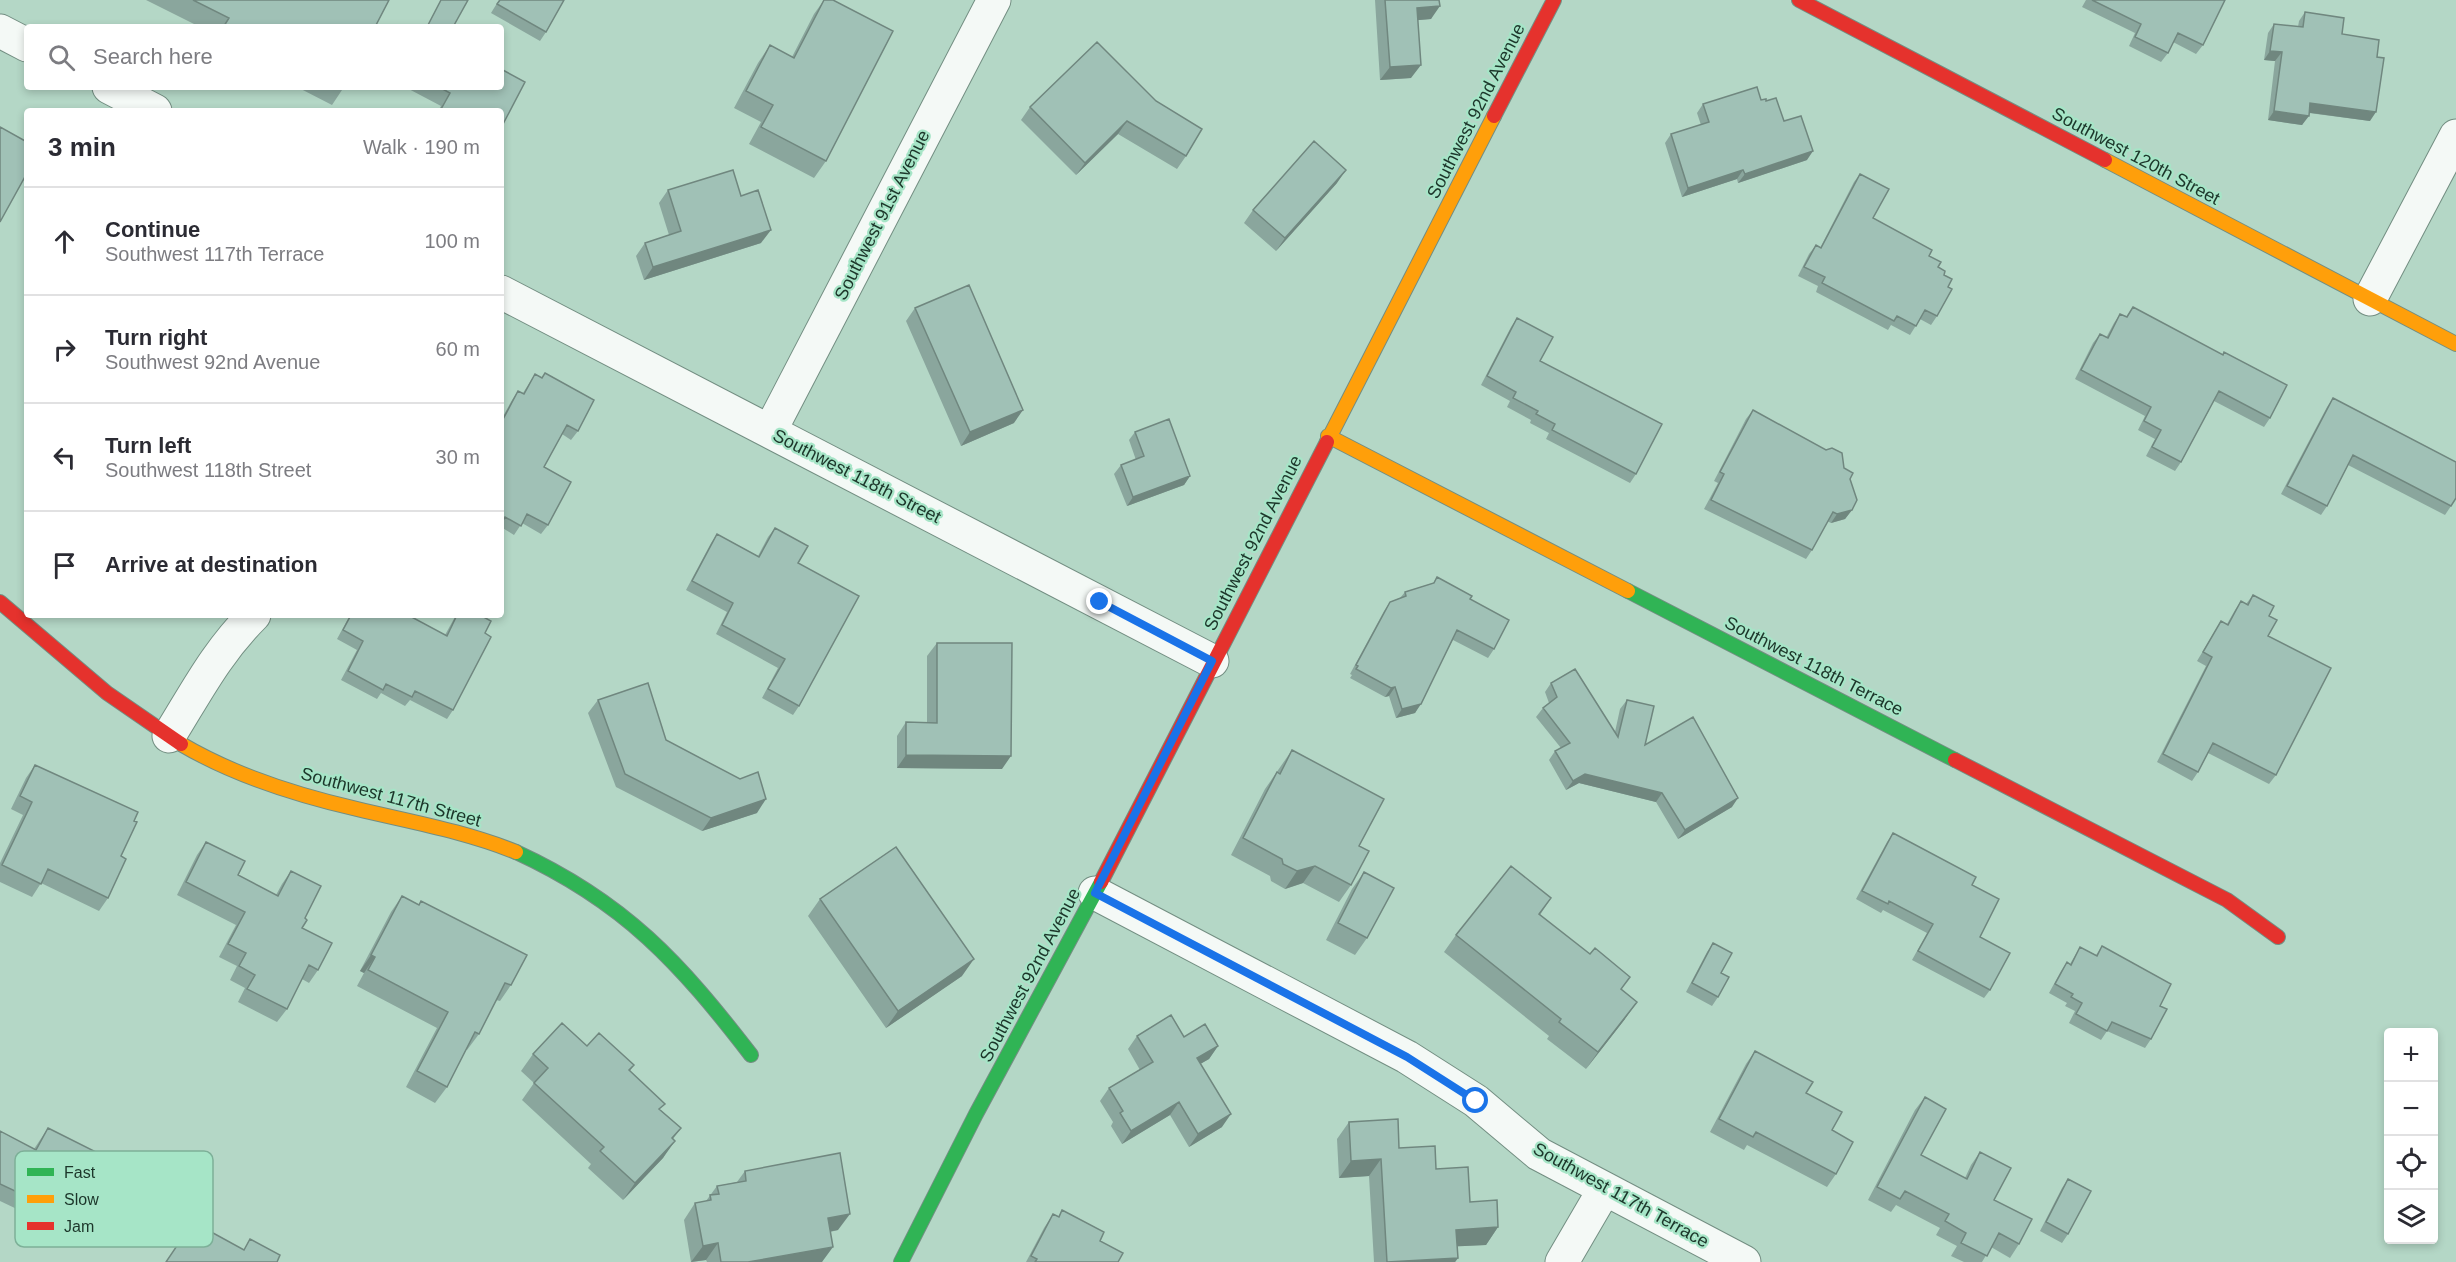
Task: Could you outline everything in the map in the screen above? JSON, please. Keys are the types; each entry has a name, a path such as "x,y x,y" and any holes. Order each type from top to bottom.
{"street":[{"name":"Southwest 91st Avenue","path":"770,431 994,0"},
{"name":"Southwest 92nd Avenue","path":"902,1262 976,1114 1095,893 1212,661 1554,0"},
{"name":"Southwest 120th Street","path":"1798,0 2456,344"},
{"path":"0,31 24,43"},
{"path":"115,90 148,108"},
{"path":"2370,299 2456,136"},
{"name":"Southwest 118th Street","path":"504,294 1212,661"},
{"name":"Southwest 118th Terrace","path":"1328,436 2228,900 2278,937"},
{"name":"Southwest 117th Street","path":"0,602 115,700 169,736 225,766 353,809 466,834 527,857 575,882 615,909 651,939 712,1005 751,1054"},
{"path":"169,736 209,668 224,647 251,618"},
{"name":"Southwest 117th Terrace","path":"1095,893 1407,1057 1476,1101 1539,1154 1744,1262"},
{"path":"1562,1262 1604,1190"}],"building":[{"path":"193,0 389,0 377,24 225,24 229,18"},
{"path":"441,0 468,0 455,24 429,24"},
{"path":"500,0 564,0 546,32 497,4"},
{"path":"824,0 833,0 893,31 826,161 761,127 773,105 746,91 770,45 794,58"},
{"path":"1385,0 1439,0 1440,6 1417,8 1421,65 1390,67"},
{"path":"2092,0 2225,0 2203,45 2178,33 2168,53 2135,37 2141,24"},
{"path":"2305,12 2344,18 2342,34 2379,40 2377,57 2384,58 2376,112 2310,103 2309,116 2274,111 2282,52 2270,51 2274,24 2303,27"},
{"path":"1097,42 1156,101 1202,129 1186,156 1127,121 1085,163 1030,107"},
{"path":"504,71 525,82 504,122 504,108 442,108 450,93 444,90 504,90"},
{"path":"1757,87 1761,100 1776,98 1784,121 1801,116 1813,151 1745,174 1743,170 1688,188 1671,134 1709,122 1703,104"},
{"path":"0,127 24,140 24,178 0,222"},
{"path":"1314,141 1346,170 1285,238 1253,210"},
{"path":"733,170 741,196 758,190 771,230 653,267 645,243 681,231 668,190"},
{"path":"1860,174 1889,189 1873,218 1932,250 1929,256 1941,262 1938,267 1945,271 1944,275 1952,279 1948,287 1952,289 1937,316 1925,310 1916,326 1897,316 1894,321 1822,283 1825,277 1804,267 1816,245 1821,248"},
{"path":"969,285 1023,410 970,432 915,308"},
{"path":"2133,307 2223,355 2224,352 2287,385 2270,418 2219,391 2181,462 2152,447 2161,430 2144,421 2151,407 2081,370 2100,334 2108,338 2120,314 2127,317"},
{"path":"1517,318 1553,337 1540,361 1662,424 1636,474 1552,430 1555,424 1536,414 1538,411 1513,398 1516,392 1487,376"},
{"path":"545,373 594,400 578,431 567,425 544,467 571,482 548,525 527,514 521,526 505,517 504,519 504,417 518,391 524,394 535,374 542,378"},
{"path":"2333,398 2456,462 2456,498 2451,506 2353,455 2327,506 2287,486"},
{"path":"1753,410 1826,450 1832,448 1842,453 1844,468 1853,473 1850,479 1857,500 1852,510 1837,514 1833,512 1812,550 1711,500 1724,474 1720,472"},
{"path":"1169,419 1190,476 1133,497 1121,465 1144,456 1135,432"},
{"path":"775,528 808,546 798,563 859,596 799,706 768,689 785,659 722,625 733,603 692,581 717,534 759,557"},
{"path":"1437,577 1472,596 1470,599 1509,620 1494,649 1457,630 1421,704 1402,709 1395,687 1391,688 1356,669 1358,666 1356,665 1390,602 1406,596 1405,592 1434,583"},
{"path":"2253,595 2274,606 2269,616 2277,620 2268,636 2331,668 2276,775 2213,743 2198,772 2163,754 2212,657 2203,652 2221,621 2228,625 2241,601 2248,605"},
{"path":"349,618 414,618 447,636 456,618 486,618 491,621 485,633 491,637 453,710 415,691 412,697 386,684 383,690 348,671 363,641 343,630"},
{"path":"937,643 1012,643 1011,756 906,755 906,722 937,723"},
{"path":"1575,669 1618,737 1627,700 1654,706 1645,745 1693,717 1738,798 1685,830 1662,793 1585,774 1573,781 1555,751 1570,743 1543,708 1557,697 1551,683"},
{"path":"648,683 666,740 740,779 758,772 766,799 711,818 625,774 598,700"},
{"path":"1292,750 1384,799 1359,846 1369,851 1351,885 1315,866 1297,871 1283,864 1282,859 1243,838 1277,772 1280,774"},
{"path":"35,765 138,812 134,821 137,822 121,856 126,859 108,898 48,869 41,884 2,865 32,802 20,796"},
{"path":"1893,833 1976,877 1972,885 1999,899 1980,937 2010,953 1990,990 1918,951 1933,924 1889,901 1888,904 1862,891"},
{"path":"206,842 245,861 238,875 278,896 291,871 321,886 302,928 332,943 318,970 309,965 287,1009 247,989 255,975 239,966 246,953 228,944 245,912 186,882"},
{"path":"896,847 974,959 898,1011 820,899"},
{"path":"1511,866 1551,898 1539,914 1590,954 1595,948 1630,977 1621,989 1637,1002 1598,1052 1559,1022 1561,1019 1456,935"},
{"path":"1364,872 1394,888 1367,938 1338,923"},
{"path":"402,896 419,905 421,901 527,955 511,985 505,983 479,1034 475,1032 447,1087 417,1071 448,1012 368,970 375,957 371,955"},
{"path":"1713,943 1732,953 1721,973 1729,977 1718,997 1692,983"},
{"path":"2102,946 2171,984 2160,1006 2167,1009 2151,1039 2112,1022 2107,1031 2076,1014 2082,1003 2071,997 2073,994 2055,984 2067,962 2071,965 2080,947 2097,956"},
{"path":"1171,1015 1184,1037 1205,1024 1218,1046 1197,1058 1231,1114 1198,1134 1179,1102 1131,1131 1120,1113 1123,1111 1109,1088 1153,1062 1137,1036"},
{"path":"562,1023 587,1046 599,1033 634,1065 629,1070 665,1104 659,1109 681,1128 672,1138 675,1141 635,1183 600,1151 604,1147 534,1083 548,1068 533,1054"},
{"path":"1755,1051 1813,1082 1806,1093 1842,1112 1832,1130 1853,1142 1836,1174 1756,1132 1753,1137 1719,1119"},
{"path":"1925,1097 1946,1109 1921,1155 1967,1179 1980,1152 2011,1168 1994,1200 2032,1219 2019,1244 1999,1233 1987,1256 1961,1243 1966,1233 1945,1221 1949,1214 1905,1191 1900,1199 1877,1187"},
{"path":"1398,1119 1399,1148 1435,1146 1436,1169 1468,1167 1470,1202 1497,1200 1498,1227 1456,1230 1458,1258 1387,1262 1381,1159 1351,1161 1349,1122"},
{"path":"48,1128 94,1151 15,1151 15,1191 0,1184 0,1131 36,1150"},
{"path":"840,1153 850,1214 828,1218 833,1247 748,1262 721,1262 718,1243 703,1246 695,1203 711,1200 710,1195 719,1194 717,1186 746,1181 745,1171"},
{"path":"2068,1179 2091,1191 2068,1234 2046,1222"},
{"path":"1062,1210 1104,1232 1100,1241 1123,1253 1118,1262 1035,1262 1037,1259 1031,1256 1053,1214 1059,1217"},
{"path":"213,1233 244,1250 250,1239 280,1255 277,1262 166,1262 176,1247 213,1247"}],"traffic: fast":[{"path":"1628,591 1955,760"},
{"path":"516,852 589,892 648,938 700,992 751,1055"},
{"path":"901,1262 976,1114 1101,882"}],"traffic: slow":[{"path":"1327,442 1494,116"},
{"path":"2105,160 2456,344"},
{"path":"1328,436 1628,591"},
{"path":"181,744 223,766 289,791 457,833 516,852"}],"traffic: jam":[{"path":"1494,116 1554,0"},
{"path":"1799,0 2105,160"},
{"path":"1101,882 1327,442"},
{"path":"0,602 107,693 181,744"},
{"path":"1955,760 2227,900 2278,937"}],"route":[{"path":"1100,602 1212,661 1095,893 1407,1057 1476,1101"}]}
